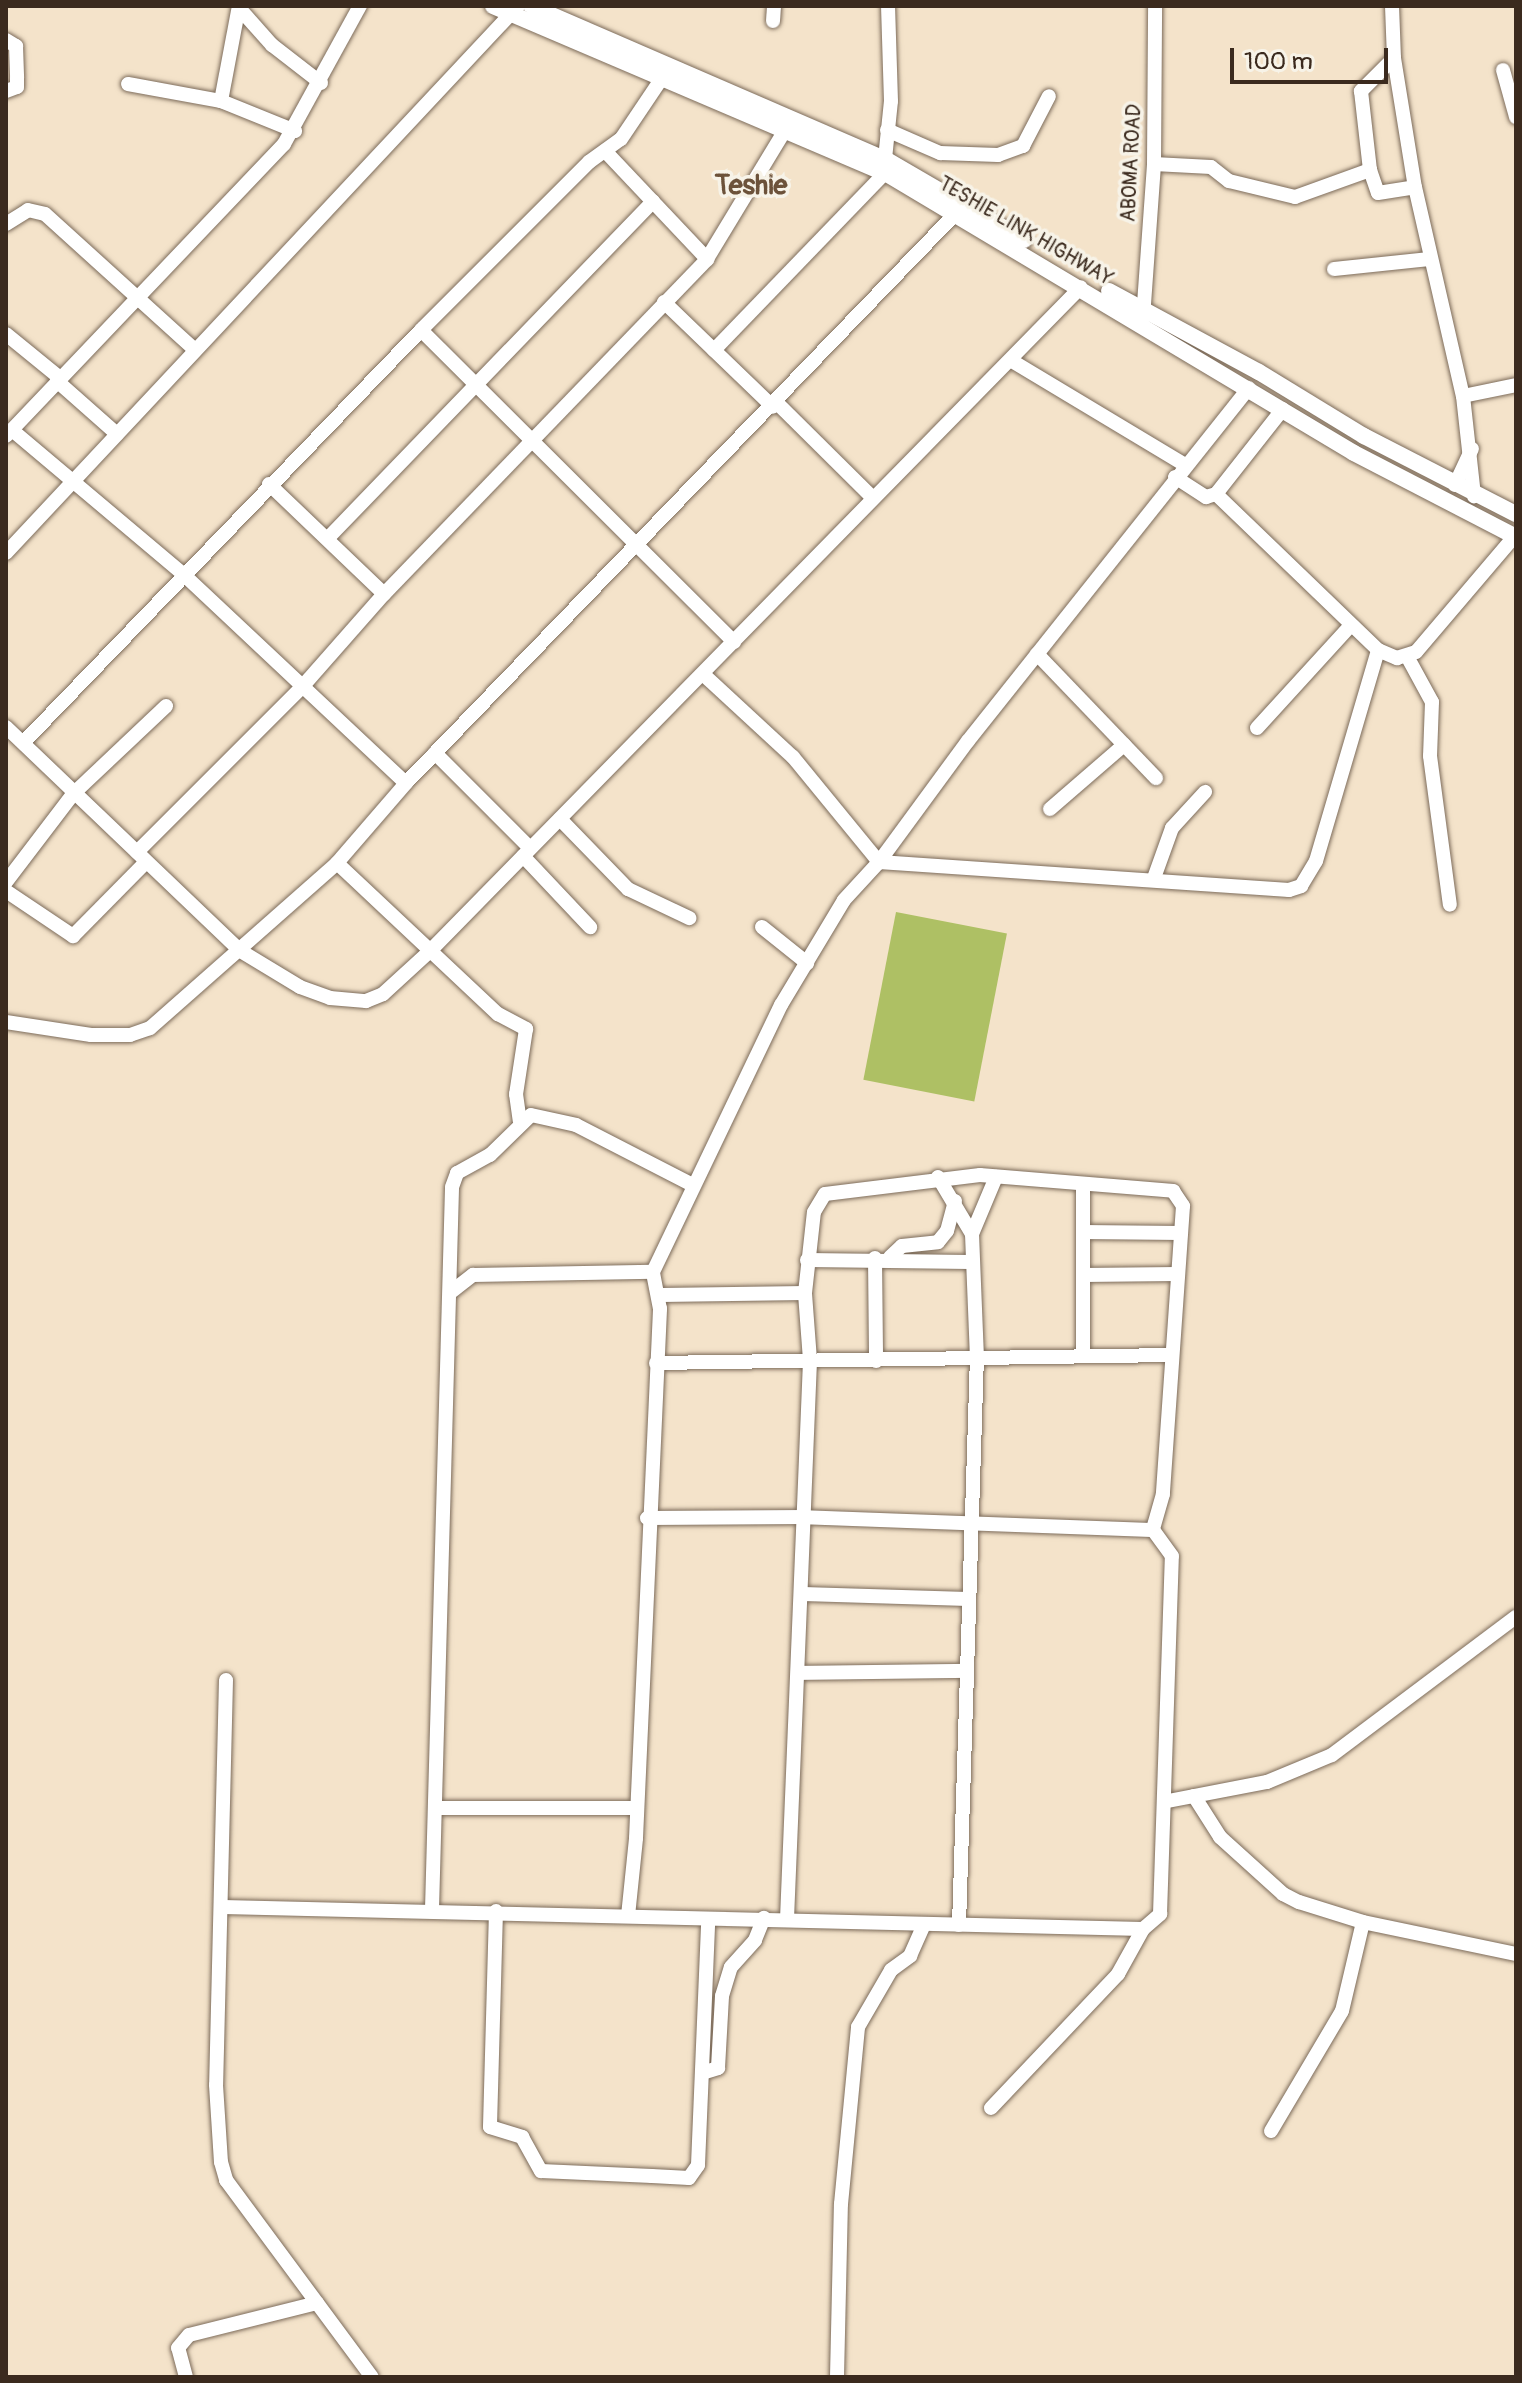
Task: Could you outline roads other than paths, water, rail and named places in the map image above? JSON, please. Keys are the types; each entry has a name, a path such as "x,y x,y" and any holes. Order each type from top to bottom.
{"main road":[{"name":"TESHIE LINK HIGHWAY","path":"493,6 515,11 785,130 885,166 1081,287 1143,316 1283,409 1515,537"},
{"name":"TESHIE LINK HIGHWAY","path":"531,6 885,166 1143,316 1474,496 1516,514"}],"street":[{"path":"360,6 295,131 9,433 76,478 406,783"},
{"path":"714,350 885,166 891,101 888,6"},
{"name":"ABOMA ROAD","path":"1143,316 1154,164 1155,6"},
{"path":"1392,6 1394,58 1415,187 1429,259 1463,396 1472,449 1474,496"},
{"path":"239,7 272,45 321,83"},
{"path":"221,101 239,7"},
{"path":"6,553 515,11"},
{"path":"6,40 16,46 17,78 17,87 6,91"},
{"path":"1394,58 1361,91 1370,170 1378,193 1415,187"},
{"path":"1503,70 1516,117"},
{"path":"23,743 182,573 421,330 621,139 662,78"},
{"path":"128,84 221,101 295,131"},
{"path":"887,130 940,153 998,155 1023,146 1049,96"},
{"path":"6,891 73,936 384,594 707,259 785,130"},
{"path":"605,151 707,259"},
{"path":"1154,164 1211,167 1229,181 1295,197 1370,170"},
{"path":"328,538 478,386 653,201"},
{"path":"6,224 28,210 45,214 195,350"},
{"path":"6,1022 91,1035 141,1033 239,950 337,863 406,783 775,405 957,212"},
{"path":"1334,269 1429,259"},
{"path":"6,727 239,950 300,987 330,998 366,1001 383,994 431,950 704,675 872,497 1012,361 1081,287"},
{"path":"664,302 872,497"},
{"path":"421,330 634,548 734,642"},
{"path":"6,334 117,434"},
{"path":"1012,361 1180,471 1206,497 1216,494 1283,409"},
{"path":"1463,396 1516,385"},
{"path":"628,1916 661,1295 653,1272 691,1184 807,963 844,900 879,862 1037,654 1249,388"},
{"path":"1455,485 1472,449"},
{"path":"269,484 384,594"},
{"path":"1216,494 1378,650 1408,658 1432,702 1430,756 1450,905"},
{"path":"1408,658 1515,537"},
{"path":"1257,728 1351,625"},
{"path":"704,675 793,757 879,862 1154,878 1289,890 1301,886 1316,861 1378,650"},
{"path":"1037,654 1156,778"},
{"path":"6,882 73,794 166,706"},
{"path":"1050,809 1124,745"},
{"path":"435,753 590,927"},
{"path":"1154,878 1172,828 1205,792"},
{"path":"560,819 628,889 689,918"},
{"path":"337,863 498,1014 526,1029 516,1094 520,1121"},
{"path":"762,927 807,963"},
{"path":"432,1909 438,1808 452,1187 457,1173 490,1155 520,1121 545,1115 576,1125 691,1184"},
{"path":"938,1177 972,1234"},
{"path":"787,1919 810,1360 805,1293 814,1212 825,1194 938,1177 996,1177 1173,1191 1183,1206 1170,1355 1163,1494 1153,1530"},
{"path":"959,1925 977,1356 970,1262 972,1234 996,1177"},
{"path":"1083,1186 1083,1356"},
{"path":"883,1258 902,1246 938,1242 947,1231 955,1201"},
{"path":"1083,1232 1181,1233"},
{"path":"451,1255 473,1275"},
{"path":"807,1260 883,1258 970,1262"},
{"path":"876,1361 883,1258"},
{"path":"451,1292 473,1275 653,1272"},
{"path":"1083,1275 1177,1274"},
{"path":"661,1295 805,1293"},
{"path":"656,1363 1170,1355"},
{"path":"647,1518 805,1517 1153,1530"},
{"path":"991,2108 1118,1974 1143,1929 1160,1914 1168,1801 1172,1556 1153,1530"},
{"path":"802,1594 969,1599"},
{"path":"1168,1801 1267,1782 1332,1755 1516,1617"},
{"path":"799,1673 967,1671"},
{"path":"226,1680 223,1907 216,2085 221,2162 226,2180 372,2377"},
{"path":"1194,1796 1220,1837 1283,1894 1363,1922 1516,1954"},
{"path":"438,1808 636,1808"},
{"path":"223,1907 432,1909 708,1922 764,1918 1143,1929"},
{"path":"496,1911 490,2127 522,2137 541,2171 689,2178 698,2165 708,1922"},
{"path":"702,2073 718,2068 722,1996 731,1967 755,1940 764,1918"},
{"path":"1271,2131 1342,2011 1363,1922"},
{"path":"837,2377 841,2204 858,2027 891,1970 910,1956 924,1925"},
{"path":"186,2377 178,2348 189,2335 317,2303"}],"district":[{"name":"Teshie","path":"751,186"}]}
